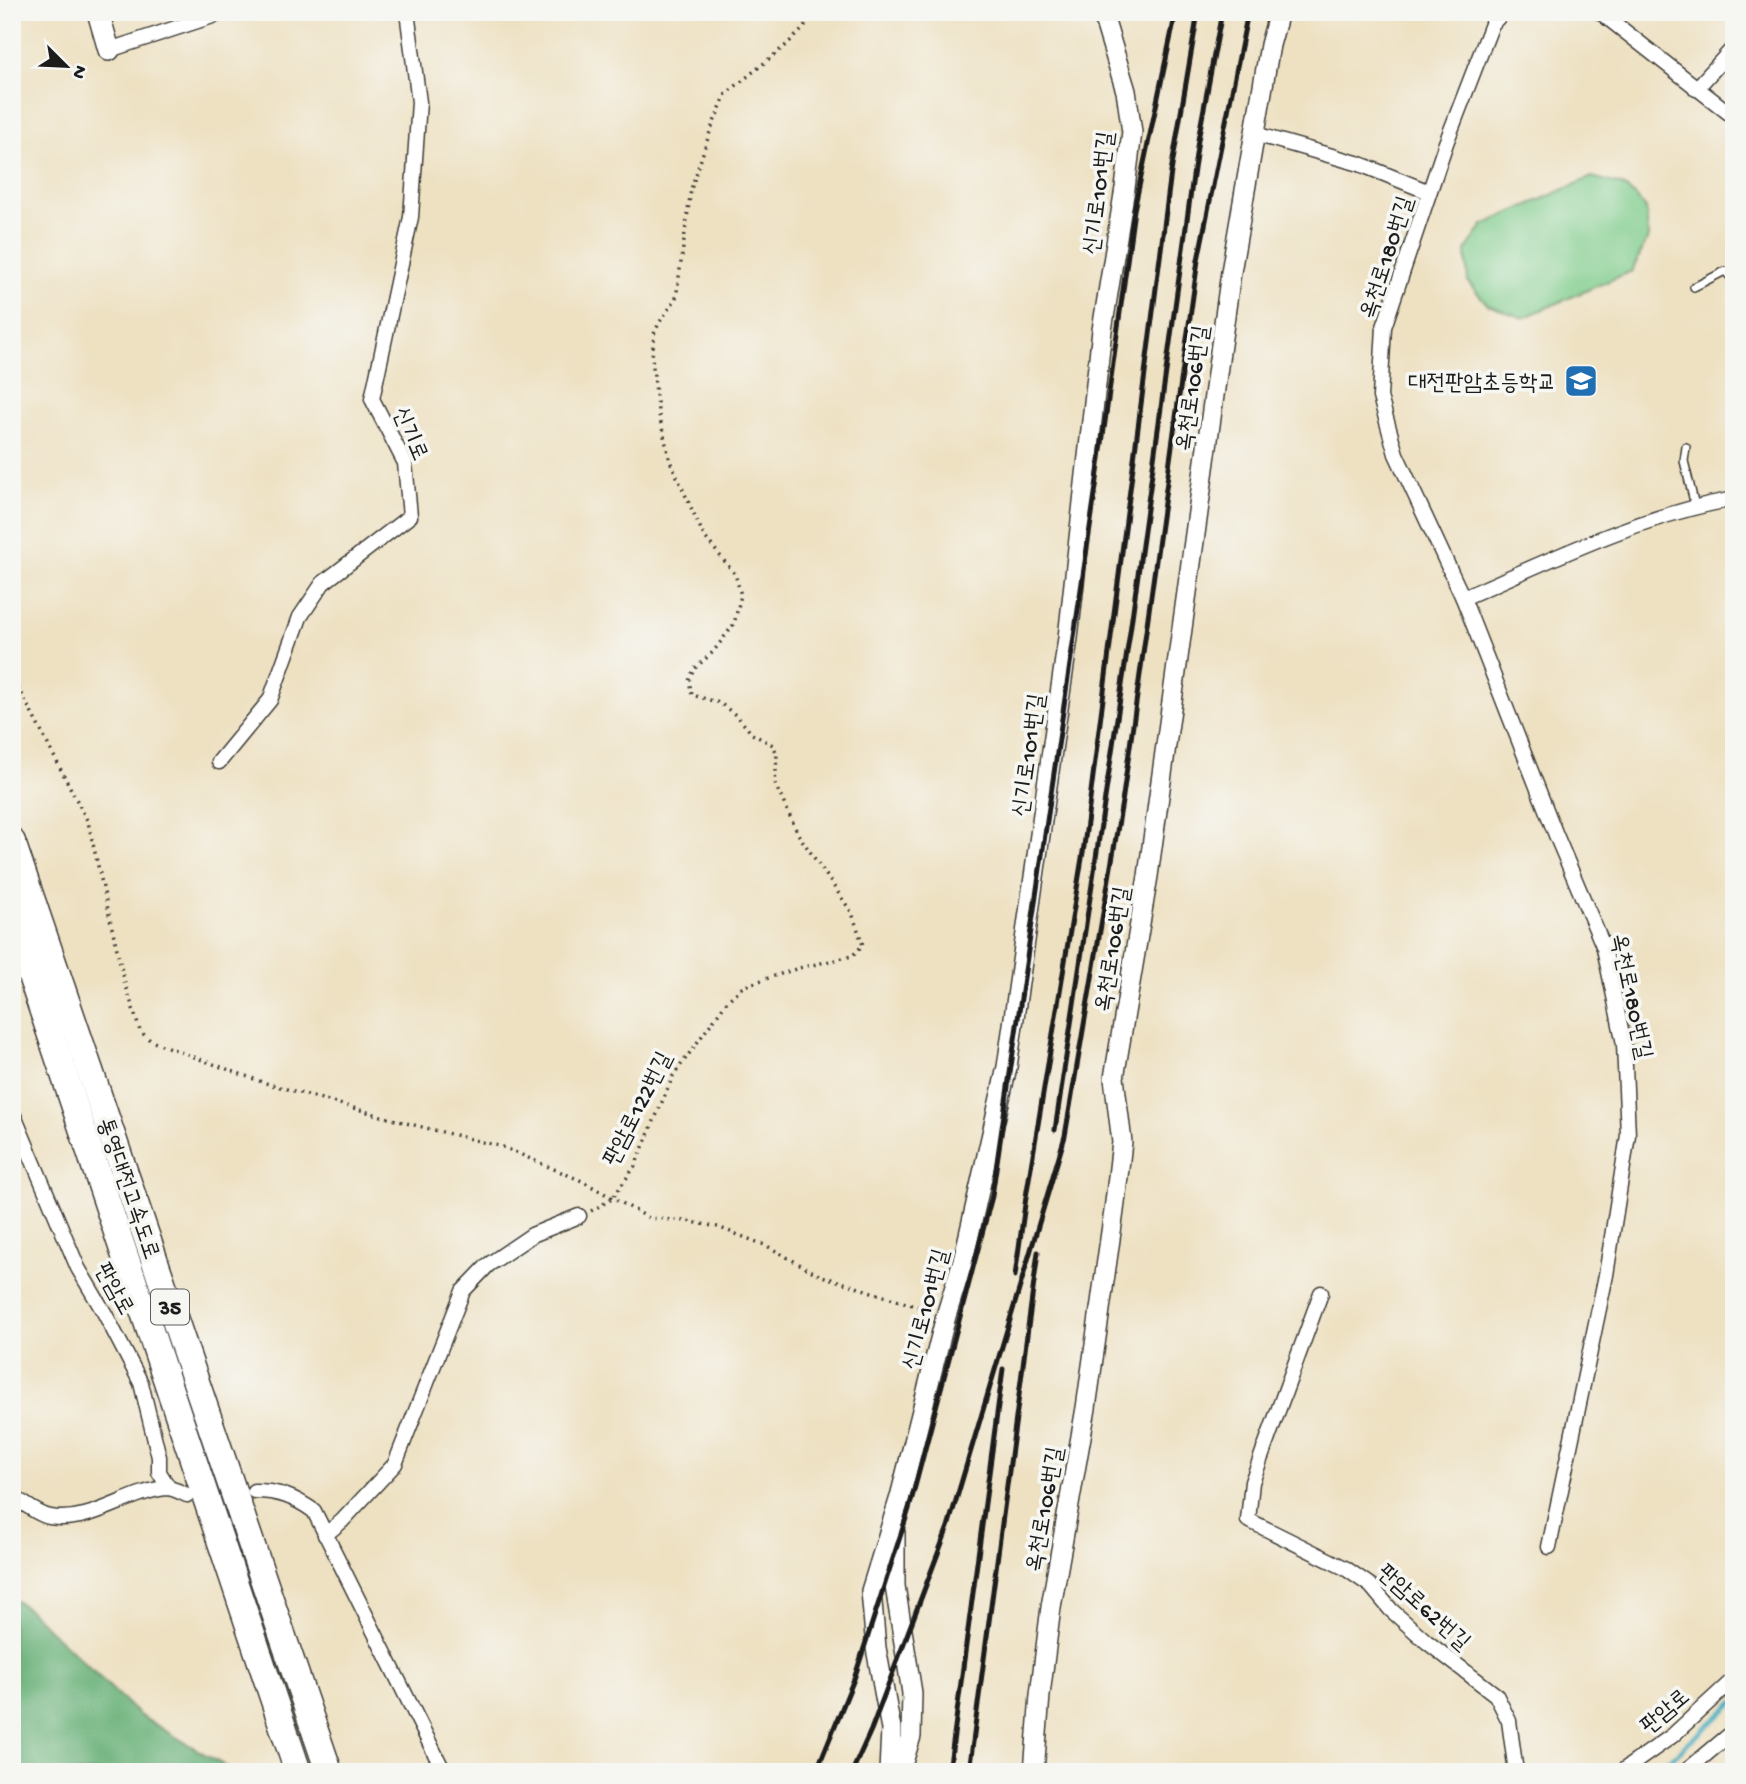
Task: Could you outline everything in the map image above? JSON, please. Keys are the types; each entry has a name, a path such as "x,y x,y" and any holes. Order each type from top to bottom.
{"highway":[{"name":"통영대전고속도로","path":"12,842 329,1772"},
{"name":"통영대전고속도로","path":"12,919 298,1772"}],"main road":[{"path":"98,12 109,50"}],"street":[{"path":"109,50 225,12"},
{"name":"신기로","path":"219,762 270,700 300,617 323,583 410,516 405,463 372,399 411,217 419,102 407,12"},
{"name":"신기로101번길","path":"900,1497 946,1316 964,1257 1007,1067 1068,638 1102,330 1132,132 1126,91 1102,12"},
{"name":"옥천로106번길","path":"1034,1772 1051,1607 1086,1409 1122,1142 1114,1078 1147,876 1231,272 1270,45 1279,12"},
{"name":"옥천로180번길","path":"1503,12 1492,24 1384,327 1380,397 1396,454 1463,598 1556,835 1604,948 1624,1044 1628,1135 1606,1275 1549,1547"},
{"path":"1600,12 1734,117"},
{"path":"1696,89 1734,47"},
{"path":"1255,134 1360,164 1430,192"},
{"path":"1463,598 1609,535 1695,506 1734,499"},
{"name":"판암로","path":"12,1111 78,1268 106,1314 141,1383 159,1457 159,1472 169,1488"},
{"path":"325,1535 342,1521 395,1464 463,1291 488,1265 532,1235 579,1216"},
{"name":"판암로62번길","path":"1321,1293 1252,1482 1248,1520 1345,1568 1371,1586 1391,1610 1427,1642 1496,1695 1509,1721 1516,1772"},
{"path":"12,1496 47,1517 66,1518 104,1510 140,1495 169,1488 187,1494"},
{"path":"254,1491 273,1491 294,1497 314,1511 444,1772"},
{"path":"889,1772 891,1729 876,1648 871,1591 900,1497"},
{"path":"900,1497 895,1525 895,1586 912,1693 911,1736 900,1772"},
{"name":"판암로","path":"1621,1772 1672,1736 1734,1679"},
{"path":"1685,1772 1734,1731"}],"lane":[{"path":"1694,287 1725,271 1734,281"},
{"path":"1686,447 1684,461 1695,506"}],"path":[{"name":"판암로122번길","path":"579,1216 612,1199 635,1166 673,1076 728,1000 744,986 799,968 852,956 863,945 852,913 798,834 775,784 777,754 773,746 752,734 738,717 720,703 692,695 689,681 694,669 713,652 734,624 741,595 735,574 704,536 670,461 658,411 652,358 654,334 676,299 691,189 726,94 804,28 811,12"},
{"path":"12,675 88,822 124,980 140,1031 151,1041 262,1082 503,1147 582,1181 649,1218 718,1227 767,1246 819,1275 946,1316"}],"green space":[{"path":"1592,177 1624,186 1646,208 1648,238 1632,271 1523,318 1488,305 1468,282 1466,251 1483,225"},
{"path":"12,1598 28,1609 139,1715 235,1772 12,1772"}],"waterway":[{"path":"1656,1772 1734,1702"}],"railway":[{"path":"816,1772 854,1679 909,1509 992,1196 1134,210 1176,12"},
{"path":"1015,1276 1084,846 1171,172 1198,12"},
{"path":"1055,1130 1130,632 1198,140 1222,12"},
{"path":"852,1772 871,1730 948,1527 1065,1136 1123,796 1198,260 1248,12"},
{"path":"969,1772 1038,1252"},
{"path":"949,1772 1003,1369"}],"place":[{"name":"대전판암초등학교","path":"1581,381"}]}
